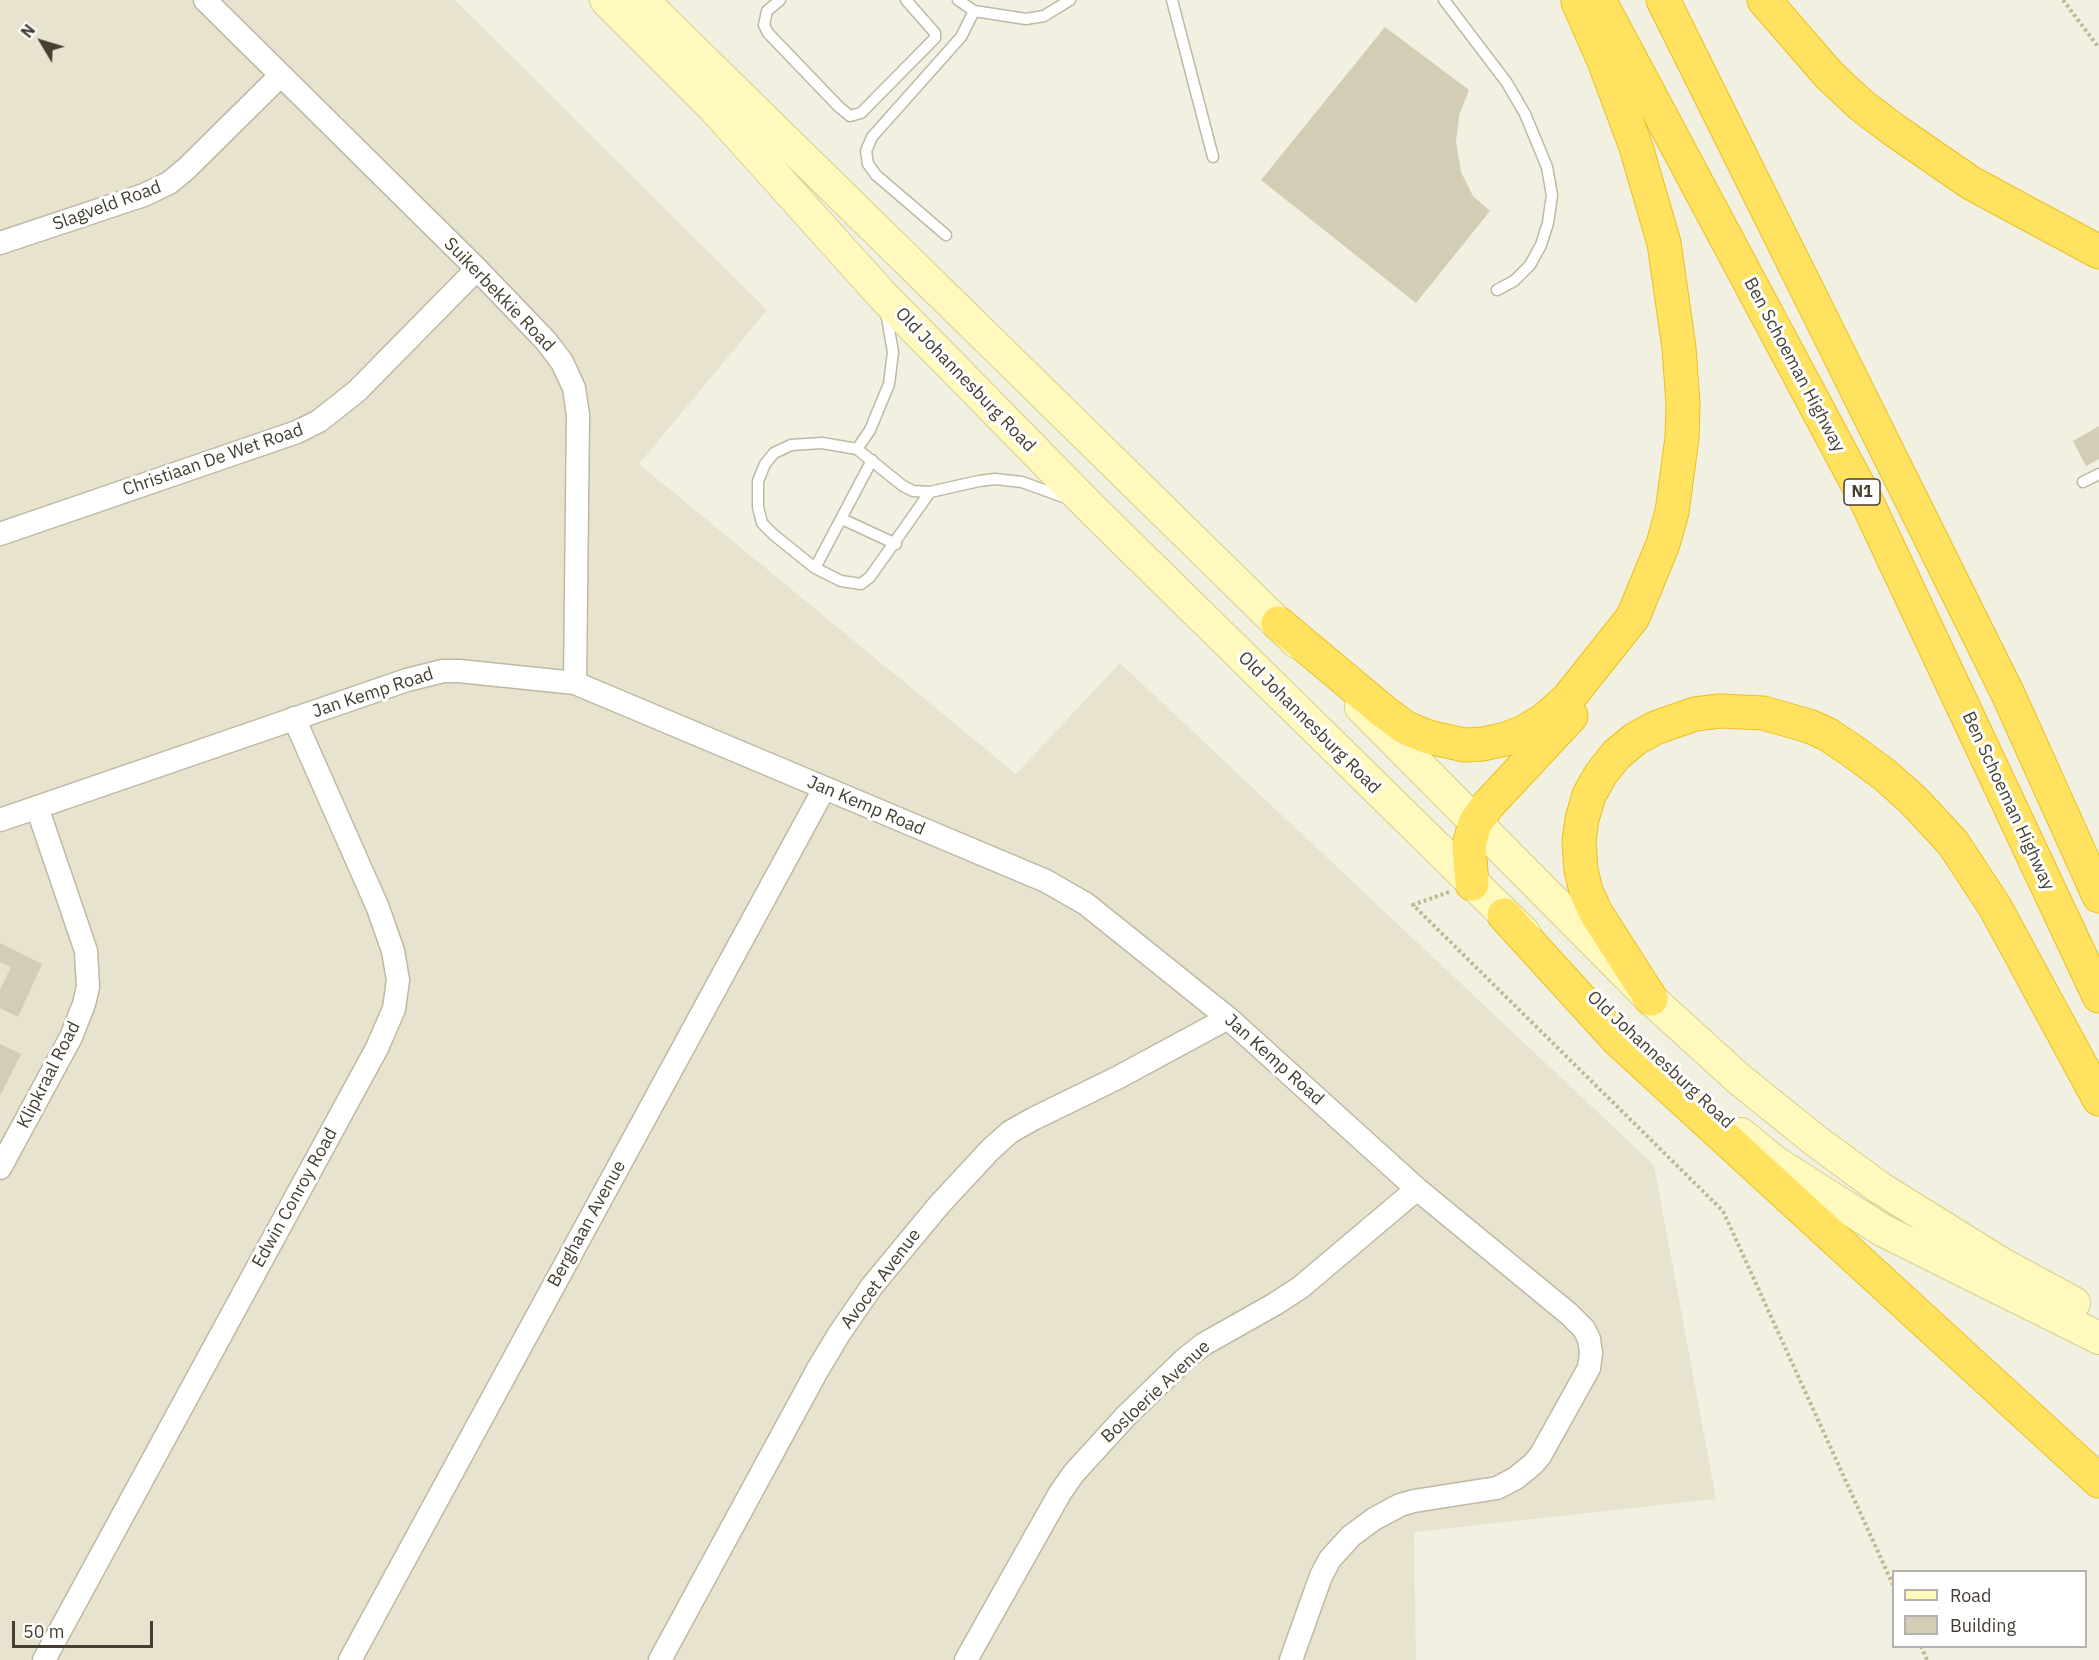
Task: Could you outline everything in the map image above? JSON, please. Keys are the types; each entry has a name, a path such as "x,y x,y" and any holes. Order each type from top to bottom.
{"highway":[{"path":"1472,884 1469,846 1475,823 1580,705 1621,646 1663,544 1672,512 1682,438 1683,404 1679,348 1664,243 1640,158 1604,60 1577,0"},
{"name":"Ben Schoeman Highway","path":"1599,0 1866,500 2099,996"},
{"name":"N1","path":"1663,0 2008,694 2099,896"},
{"path":"1764,0 1829,75 1861,105 1894,130 1930,157 1971,183 2099,252"},
{"path":"1278,623 1406,728 1464,745 1506,739 1544,720 1567,700 1633,617"},
{"path":"1651,999 1596,913 1586,891 1581,870 1579,841 1589,795 1601,774 1616,755 1635,739 1655,728 1695,714 1720,711 1763,713 1809,726 1827,734 1851,750 1885,775 1920,807 1953,843 1995,907 2099,1099"},
{"path":"1504,915 1617,1039 2099,1481"}],"main road":[{"name":"Old Johannesburg Road","path":"606,0 714,108 883,296 1092,509 1504,915 1729,1125 1776,1162 1882,1230 2099,1338"},
{"path":"642,0 1278,623 1651,999 1748,1086 1816,1141 1880,1188 2002,1264 2099,1315"}],"street":[{"name":"Suikerbekkie Road","path":"205,0 477,269 554,350 570,376 577,401 578,432 574,683"},
{"name":"Slagveld Road","path":"0,243 144,195 169,183 280,76"},
{"name":"Christiaan De Wet Road","path":"0,534 297,432 319,422 357,391 477,269"},
{"name":"Jan Kemp Road","path":"0,820 425,674 459,671 574,683 1065,891 1109,921 1228,1018 1417,1189 1569,1314 1584,1329 1591,1346 1591,1360 1584,1380 1540,1456 1526,1471 1497,1488 1400,1505 1374,1519 1340,1546 1330,1558 1321,1576 1292,1660"},
{"name":"Edwin Conroy Road","path":"44,1660 377,1048 394,1009 398,980 393,951 378,908 294,718"},
{"name":"Berghaan Avenue","path":"350,1660 824,789"},
{"name":"Klipkraal Road","path":"0,1168 71,1037 88,987 86,951 38,807"},
{"name":"Avocet Avenue","path":"660,1660 834,1343 872,1286 939,1205 1010,1132 1228,1018"},
{"name":"Bosloerie Avenue","path":"966,1660 1060,1493 1074,1473 1119,1423 1185,1359 1204,1344 1301,1287 1417,1189"}],"lane":[{"path":"780,0 767,11 764,24 768,33 850,116 861,114 935,38 935,33 906,0"},
{"path":"958,0 974,11 1026,19 1044,16 1070,0"},
{"path":"1172,0 1213,157"},
{"path":"1444,0 1507,83 1525,114 1547,167 1552,195 1542,245 1530,265 1514,281 1497,290"},
{"path":"946,235 876,175 868,164 866,151 872,137 961,37 974,11"},
{"path":"857,449 870,430 889,384 892,366 890,331 883,296"},
{"path":"930,492 896,544 870,577 861,584 842,581 815,568 762,523 758,507 758,481 765,464 774,453 792,446 822,444 857,449 903,486 914,491 930,492 979,481 1011,480 1045,489 1092,509"},
{"path":"815,568 872,460"},
{"path":"2083,482 2099,474"},
{"path":"842,519 896,544"}],"path":[{"path":"2064,0 2099,48"},
{"path":"1472,884 1413,905 1723,1211 1892,1585"}],"shaded area":[{"path":"0,0 455,0 767,310 639,464 1016,774 1120,663 1654,1165 1716,1499 1414,1532 1416,1660 0,1660"}],"building":[{"path":"1385,27 1469,90 1459,116 1456,142 1461,172 1473,196 1490,211 1416,303 1261,180"},
{"path":"2099,426 2099,459 2086,466 2073,441"},
{"path":"0,943 42,964 18,1017 0,1008 0,990 11,967 0,962"},
{"path":"0,1044 21,1054 0,1096"}]}
